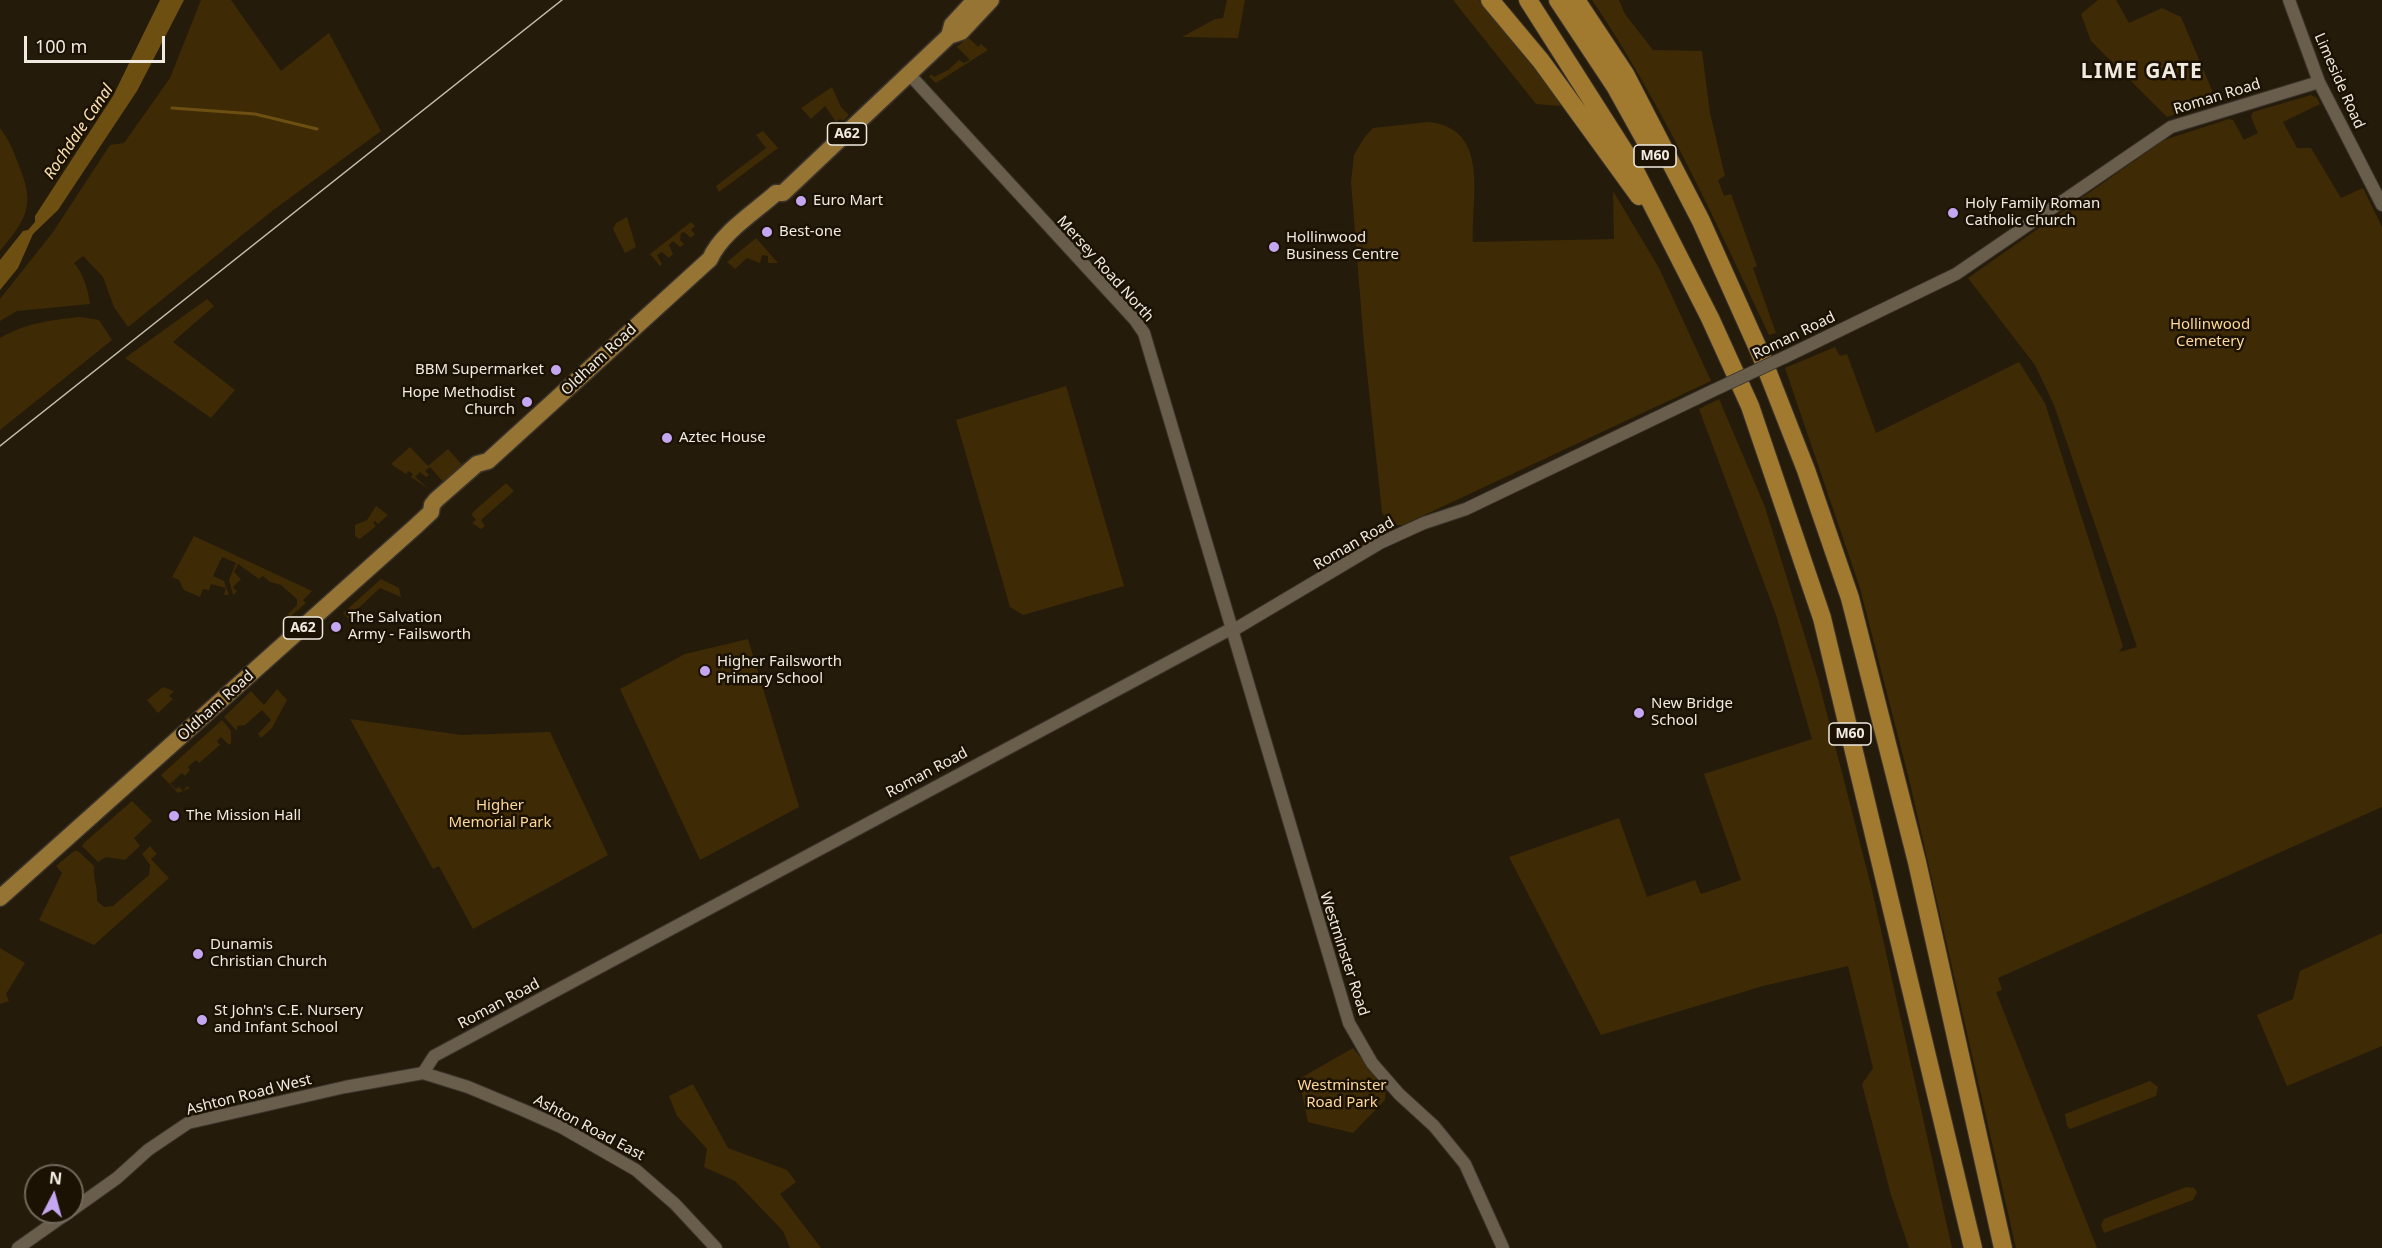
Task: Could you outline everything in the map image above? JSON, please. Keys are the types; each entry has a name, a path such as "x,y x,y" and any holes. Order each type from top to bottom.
{"highway":[{"name":"M60","path":"1490,0 1541,61 1611,160 1671,238"},
{"name":"M60","path":"1528,0 1628,157 1671,238 1749,406 1822,618 1973,1248"},
{"name":"M60","path":"1558,0 1615,86 1745,316"},
{"name":"M60","path":"1576,0 1625,74 1701,221 1745,316 1806,470 1850,598 1917,862 2003,1248"},
{"name":"Oldham Road","path":"0,898 431,512 439,513 485,471 488,461 710,259 714,249 728,235 776,194 783,193 910,75 949,36 952,25 985,1"}],"street":[{"name":"Limeside Road","path":"2289,0 2319,82 2382,205"},
{"name":"Mersey Road North","path":"910,75 1135,320 1144,333 1230,630"},
{"name":"Roman Road","path":"423,1073 434,1056 1060,718 1290,599 1380,543 1424,523 1466,509 1956,274 2171,127 2319,82"},
{"name":"Westminster Road","path":"1230,630 1349,1023 1372,1063 1399,1095 1434,1126 1465,1164 1503,1248"},
{"name":"Ashton Road West","path":"84,1201 117,1178 148,1150 188,1123 345,1087 423,1073"},
{"name":"Ashton Road East","path":"423,1073 494,1096 561,1127 626,1164 654,1184 716,1248"},
{"name":"Ashton Road West","path":"18,1248 52,1224"}],"green space":[{"path":"201,0 231,0 281,71 329,33 381,131 272,211 128,327 114,307 103,277 83,256 74,263 85,282 90,304 17,311 0,321 0,299 53,232 110,145 124,143 170,78"},
{"path":"1227,0 1245,0 1238,38 1182,37 1215,19 1223,18"},
{"path":"1453,0 1479,0 1550,88 1561,106 1536,104"},
{"path":"1592,0 1619,0 1625,14 1653,50 1702,51 1710,113 1725,176 1718,180 1724,196 1731,194 1757,266 1753,268 1776,333 1769,335 1665,122 1642,80"},
{"path":"2098,0 2116,0 2129,23 2162,8 2181,17 2214,95 2211,103 2167,117 2091,41 2081,14"},
{"path":"968,37 978,47 981,44 988,50 936,83 929,77 931,74 934,77 948,70 959,60 964,63 970,60 957,47"},
{"path":"832,87 841,107 849,115 843,121 840,119 836,122 825,106 811,119 801,108"},
{"name":"Hollinwood Cemetery","path":"2311,95 2317,98 2320,104 2283,122 2297,148 2311,148 2341,198 2363,188 2382,227 2382,807 1998,978 2002,990 1996,992 2097,1248 2016,1248 1910,783 1860,588 1785,368 1835,347 1840,356 1847,354 1876,433 2019,362 2045,403 2123,646 2119,652 2137,647 2054,405 2035,365 1968,278 2164,140 2229,119 2233,120 2244,140 2258,133 2251,117 2253,112"},
{"path":"1428,122 1448,127 1461,137 1469,151 1474,186 1473,242 1614,239 1613,191 1659,268 1711,381 1403,525 1389,525 1382,512 1364,345 1351,182 1354,155 1373,128"},
{"path":"0,128 11,146 24,180 27,202 22,221 0,251"},
{"path":"763,131 778,148 719,192 716,186 766,148 756,135"},
{"path":"627,217 636,247 625,253 613,229 616,223"},
{"path":"691,222 695,226 691,230 695,234 691,238 684,232 681,233 680,240 684,244 680,247 673,241 669,245 673,254 669,258 662,252 657,255 662,264 660,266 650,254"},
{"path":"756,238 778,263 768,263 768,256 762,255 760,263 747,258 735,269 727,262"},
{"path":"207,299 214,306 173,342 235,390 211,418 125,358"},
{"path":"80,317 99,320 112,340 0,430 0,338 38,323"},
{"path":"1066,386 1124,586 1023,615 1010,607 956,420"},
{"path":"1719,399 1765,507 1818,679 1872,890 1952,1248 1909,1248 1891,1195 1862,1084 1873,1068 1848,966 1763,986 1601,1035 1509,857 1619,818 1647,897 1695,880 1701,894 1741,880 1704,774 1812,739 1776,615 1699,409"},
{"path":"410,447 428,466 448,449 464,467 445,484 430,467 425,471 429,475 426,477 420,472 415,477 430,490 411,477 413,474 408,471 406,474 391,464"},
{"path":"506,483 514,491 481,520 485,526 481,529 472,523 476,520 472,515 473,512"},
{"path":"376,506 388,515 378,524 375,521 373,523 376,526 360,539 355,536 355,525 367,520"},
{"path":"194,536 312,591 303,600 306,603 290,617 288,614 297,605 297,599 281,585 270,582 263,576 259,579 238,564 234,572 241,579 233,587 237,592 233,595 229,580 236,563 222,557 213,576 224,581 229,595 224,595 226,588 211,584 209,590 203,589 200,597 184,590 179,580 172,577"},
{"path":"381,579 399,588 401,597 380,588 348,618 343,613"},
{"path":"748,639 799,807 700,860 620,689 685,654"},
{"path":"163,687 174,691 169,696 173,699 158,713 147,700"},
{"path":"277,689 287,700 272,728 261,738 258,734 271,720 262,710 245,725 237,726 237,731 224,717 251,691 264,705"},
{"name":"Higher Memorial Park","path":"350,719 461,735 550,732 608,855 473,929 439,866 433,869"},
{"path":"222,720 231,731 231,743 229,745 221,737 217,741 220,745 199,763 196,760 188,767 190,770 185,776 182,773 170,784 183,791 178,793 161,775"},
{"path":"132,801 152,821 134,838 140,846 125,860 106,857 98,862 82,846"},
{"path":"150,846 157,854 151,859 169,878 94,945 39,920 62,873 56,866 74,851 78,851 94,866 97,901 104,907 113,906 149,875 150,865 142,854"},
{"path":"2382,933 2382,1046 2287,1086 2257,1015 2293,999 2300,971"},
{"path":"0,948 25,963 6,994 9,1001 0,1004"},
{"name":"Westminster Road Park","path":"1353,1048 1386,1088 1385,1100 1353,1133 1308,1122 1299,1079"},
{"path":"2150,1081 2158,1087 2156,1096 2070,1129 2067,1126 2065,1114"},
{"path":"693,1084 728,1148 787,1170 796,1182 780,1194 821,1248 790,1248 783,1231 735,1181 704,1167 707,1149 677,1116 669,1096"},
{"path":"2186,1187 2194,1188 2197,1192 2193,1200 2104,1233 2101,1225 2104,1219"}],"shaded area":[{"path":"160,0 184,0 137,91 58,210 33,234 18,268 0,290 0,260 23,231 28,230 35,222 35,216 113,96"}],"waterway":[{"path":"172,108 255,114 317,129"}],"tram line":[{"path":"0,446 562,0"}],"place":[{"name":"Euro Mart","path":"801,201"},
{"name":"Holy Family Roman Catholic Church","path":"1953,213"},
{"name":"Best-one","path":"767,232"},
{"name":"Hollinwood Business Centre","path":"1274,247"},
{"name":"BBM Supermarket","path":"556,370"},
{"name":"Hope Methodist Church","path":"527,402"},
{"name":"Aztec House","path":"667,438"},
{"name":"The Salvation Army - Failsworth","path":"336,627"},
{"name":"Higher Failsworth Primary School","path":"705,671"},
{"name":"New Bridge School","path":"1639,713"},
{"name":"The Mission Hall","path":"174,816"},
{"name":"Dunamis Christian Church","path":"198,954"},
{"name":"St John's C.E. Nursery and Infant School","path":"202,1020"}],"district":[{"name":"LIME GATE","path":"2142,72"}],"water label":[{"name":"Rochdale Canal","path":"79,132"}]}
